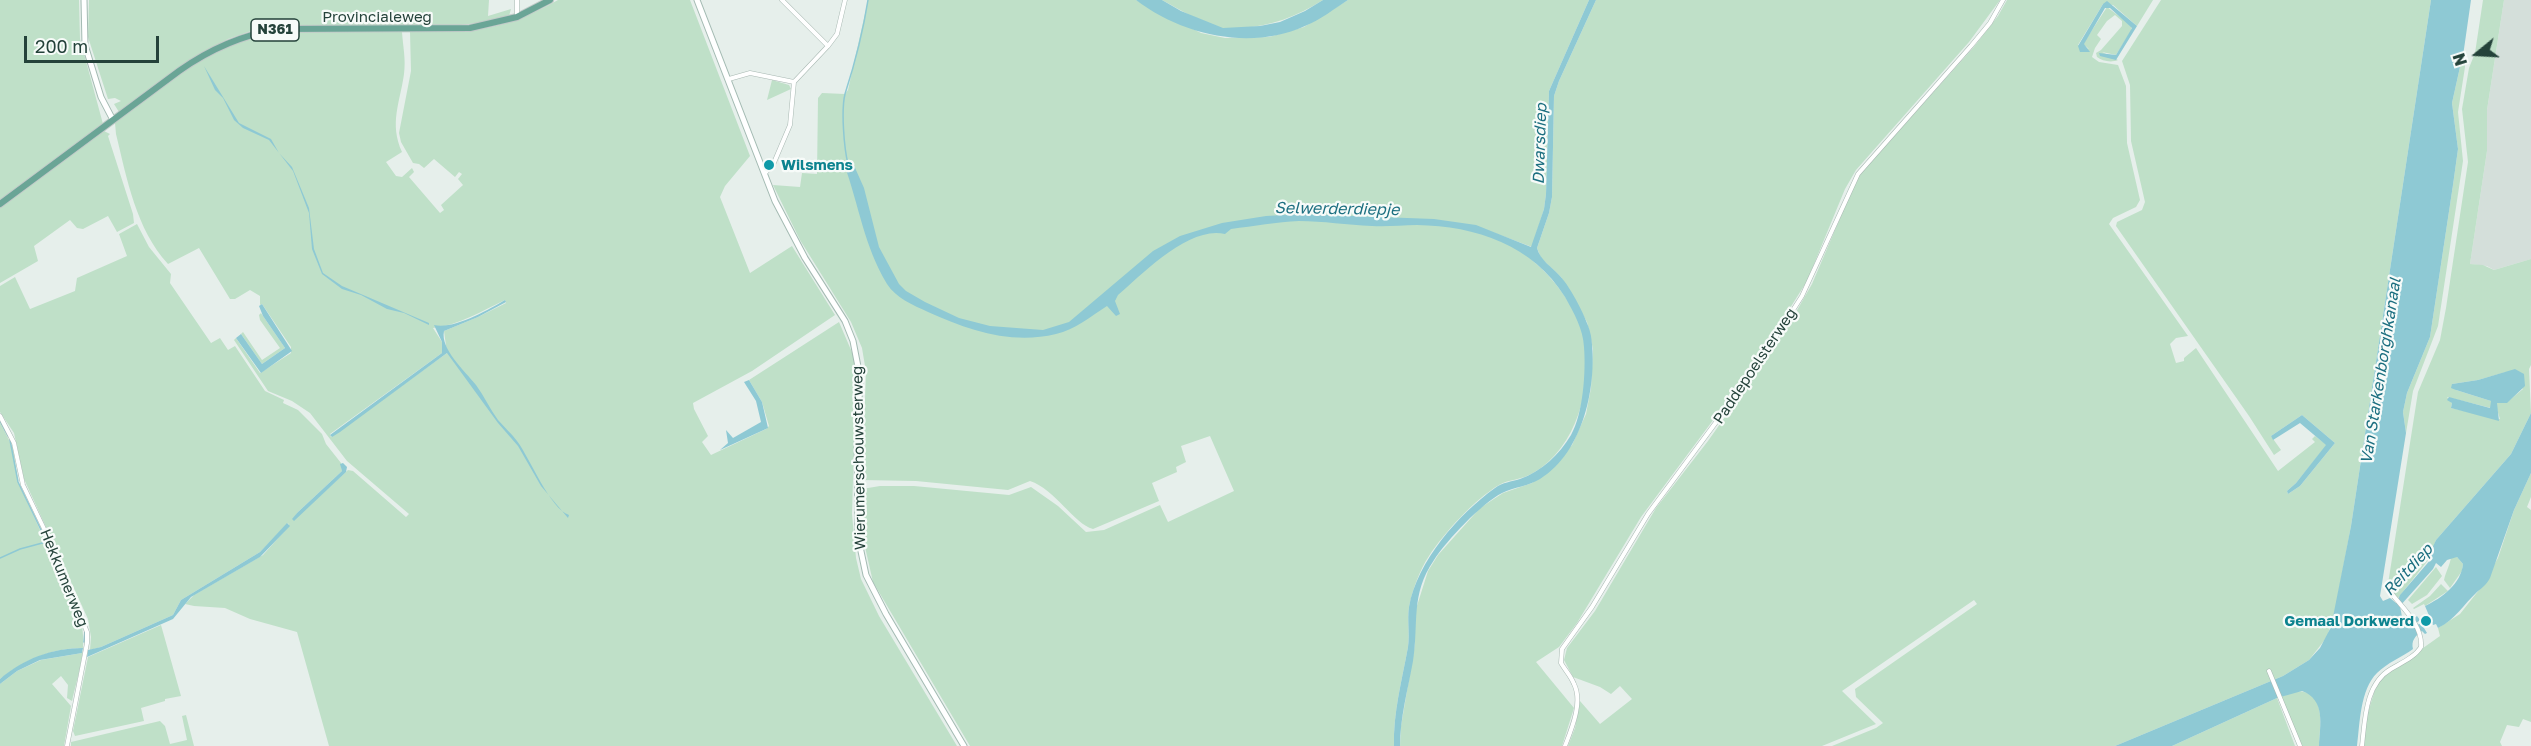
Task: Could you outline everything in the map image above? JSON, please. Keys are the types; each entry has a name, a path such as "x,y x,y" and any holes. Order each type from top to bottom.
{"main road":[{"name":"Provincialeweg","path":"0,204 195,60 214,48 249,34 302,28 470,28 488,26 517,17 550,0"}],"street":[{"path":"84,0 85,45 101,97 113,120"},
{"path":"517,0 515,10 517,17"},
{"name":"Wierumerschouwsterweg","path":"696,0 729,79 760,165 766,172 765,178 794,239 845,321 856,350 860,383 857,527 866,575 886,614 964,746"},
{"path":"782,0 828,46"},
{"path":"766,172 773,165 790,125 794,82 837,34 845,0"},
{"name":"Paddepoelsterweg","path":"1565,746 1576,709 1577,693 1573,681 1561,663 1562,649 1592,607 1648,514 1773,343 1812,277 1858,174 1971,46 1990,23 2004,0"},
{"path":"729,79 748,72 794,82"},
{"name":"Hekkumerweg","path":"0,416 14,443 23,485 48,537 87,632 87,643 67,746"},
{"path":"2362,746 2366,714 2375,684 2386,671 2419,651 2422,642 2420,634 2402,605 2388,590"},
{"path":"2270,674 2300,746"}],"shaded area":[{"path":"2504,0 2531,0 2531,259 2494,270 2487,266 2470,264 2487,151 2487,110"}],"green space":[{"path":"0,0 79,0 80,39 103,124 0,201"},
{"path":"89,0 489,0 488,16 511,9 509,16 495,21 460,25 308,26 251,31 228,39 195,57 119,112 114,104 121,101 115,98 108,99 88,37"},
{"path":"558,0 690,0 750,156 725,186 720,197 750,273 792,246 835,315 752,371 693,403 708,436 702,442 711,455 766,429 769,426 762,402 749,380 839,322 854,357 856,377 852,514 856,558 861,579 879,616 957,746 329,746 297,632 250,619 225,608 185,604 194,595 263,555 289,526 288,523 260,552 181,600 173,615 90,650 91,637 88,619 24,479 14,433 0,412 0,286 15,277 30,309 75,291 77,278 127,256 119,234 137,224 149,247 171,274 170,283 211,343 220,338 228,350 235,346 265,391 298,410 322,434 326,444 341,463 342,471 298,512 293,520 348,470 353,471 406,517 409,514 347,461 310,413 292,401 268,391 234,340 236,338 260,373 291,353 291,347 262,304 260,305 260,296 250,290 235,299 230,299 199,248 168,264 157,250 134,203 115,123 169,80 198,61 228,45 249,38 314,30 402,32 405,69 396,132 402,152 386,162 396,176 402,177 412,168 414,172 409,177 440,213 444,210 441,205 463,185 458,179 462,174 459,172 455,177 434,159 424,168 413,163 401,142 399,133 411,71 410,32 452,32 486,28 538,11","holes":["505,300 506,303 444,331 447,353 331,437 330,434 442,353 442,342 433,328 461,321"]},
{"path":"868,0 1136,0 1201,33 1225,38 1269,37 1304,27 1348,0 1589,0 1549,91 1546,194 1544,209 1532,247 1476,226 1521,246 1527,256 1542,269 1568,301 1578,319 1584,338 1586,376 1583,395 1571,432 1548,462 1529,475 1499,485 1480,499 1451,527 1426,561 1417,580 1409,607 1409,642 1396,709 1394,746 970,746 873,582 865,547 862,489 880,486 914,486 1009,495 1031,487 1058,506 1086,532 1104,530 1160,505 1168,522 1234,491 1210,436 1181,446 1186,462 1176,467 1177,472 1152,483 1159,501 1093,529 1079,521 1048,491 1030,481 1008,490 916,481 862,480 866,372 862,348 851,322 800,240 773,185 800,187 802,173 817,174 818,98 822,93 845,94 848,90"},
{"path":"1162,0 1323,0 1293,16 1273,23 1251,27 1221,28 1191,16"},
{"path":"1596,0 2000,0 1969,42 1856,170 1845,189 1807,281 1780,324 1728,400 1641,517 1577,623 1559,647 1536,662 1574,708 1562,746 1400,746 1401,726 1415,644 1415,612 1428,571 1438,555 1480,508 1503,493 1532,483 1572,445 1586,414 1591,388 1593,349 1587,322 1561,277 1541,258 1537,248 1552,197 1554,96"},
{"path":"2007,0 2153,0 2137,26 2113,5 2103,4 2078,45 2089,49 2083,44 2107,7 2132,26 2116,55 2102,52 2118,60 2101,60 2096,53 2122,26 2122,21 2115,15 2107,21 2097,35 2101,39 2092,57 2099,62 2118,65 2126,86 2127,143 2140,200 2136,207 2113,218 2109,224 2188,336 2176,338 2170,344 2176,363 2184,361 2184,358 2196,348 2278,471 2315,442 2312,439 2315,436 2327,445 2287,491 2288,494 2300,486 2335,443 2302,415 2271,436 2281,450 2274,455 2116,226 2117,222 2142,210 2145,202 2131,141 2130,85 2122,61 2161,0 2431,0 2351,526 2335,611 2327,637 2309,660 2283,676 2115,746 1832,746 1883,723 1856,697 1855,689 1977,604 1974,600 1842,691 1876,724 1822,746 1568,746 1575,728 1580,701 1600,724 1632,699 1620,686 1611,694 1600,687 1573,677 1564,660 1567,648 1595,611 1656,508 1708,441 1784,333 1812,284 1861,173 1973,48 1998,16"},
{"path":"2483,0 2504,0 2487,110 2487,151 2470,264 2483,265 2494,270 2531,259 2531,365 2529,369 2531,413 2511,454 2436,540 2429,559 2398,598 2388,588 2388,584 2418,392 2440,340 2446,308 2468,162 2462,109 2469,68 2475,53","holes":["2506,372 2523,389 2506,403 2497,403 2500,419 2451,408 2452,403 2447,397 2491,408 2491,401 2456,390 2452,384"]},
{"path":"2464,49 2465,67 2458,112 2463,161 2438,326 2413,391 2406,433 2403,412 2407,393 2430,337 2453,185 2458,149 2452,103"},
{"path":"772,80 789,85 791,89 767,100"},
{"path":"104,131 110,134 108,136 134,223 117,232 108,216 83,229 77,228 70,220 34,246 38,261 0,283 0,206"},
{"path":"261,313 285,348 262,364 241,334 243,332 262,360 280,348 260,320"},
{"path":"0,422 13,448 18,482 79,615 83,648 60,650 39,656 0,679"},
{"path":"2531,473 2531,497 2527,507 2531,510 2531,722 2523,719 2519,727 2507,725 2500,742 2502,746 2363,746 2366,719 2378,680 2440,636 2438,628 2460,614 2479,590 2498,558 2514,510"},
{"path":"2451,557 2457,557 2463,564 2462,571 2450,588 2444,580"},
{"path":"2436,567 2442,576 2427,595 2412,604 2408,600"},
{"path":"2441,584 2448,591 2425,606 2424,604 2413,608 2430,596"},
{"path":"161,625 181,696 141,708 144,721 75,736 73,731 88,657"},
{"path":"83,649 72,701 67,698 68,685 61,676 52,684 71,706 64,746 0,746 0,684 17,671 41,660 82,653"},
{"path":"2295,691 2305,692 2317,702 2320,719 2319,746 2301,746 2281,697"},
{"path":"2277,698 2295,746 2172,746"},
{"path":"186,715 194,746 71,746 71,742 160,721 165,726 170,744 187,740 182,716"}],"water":[{"path":"1136,0 1162,0 1181,11 1223,28 1260,26 1280,22 1323,0 1348,0 1305,26 1262,37 1239,38 1217,36 1195,30 1154,12"},
{"path":"1589,0 1596,0 1554,96 1552,197 1537,248 1543,260 1569,288 1590,330 1593,355 1592,374 1585,415 1568,452 1555,467 1540,479 1502,493 1484,505 1447,543 1426,573 1418,597 1415,647 1403,714 1400,746 1394,746 1396,709 1409,642 1409,607 1421,573 1430,556 1454,525 1481,499 1498,486 1528,476 1543,467 1561,449 1575,426 1581,405 1584,380 1583,340 1572,309 1552,279 1520,252 1501,242 1461,229 1417,225 1378,226 1308,221 1282,222 1231,229 1225,234 1211,233 1182,244 1153,264 1118,295 1115,301 1120,314 1116,316 1107,306 1063,332 1039,337 1006,337 974,330 943,319 905,301 891,289 873,255 844,164 852,161 864,188 879,247 899,284 925,302 959,318 990,326 1043,330 1069,322 1153,251 1180,236 1222,223 1266,216 1300,214 1434,219 1476,225 1531,247 1544,209 1546,194 1549,91"},
{"name":"Van Starkenborghkanaal","path":"2431,0 2471,0 2464,49 2452,103 2458,149 2430,337 2407,393 2403,412 2406,433 2380,596 2383,601 2390,598 2396,603 2400,595 2432,558 2429,555 2436,540 2511,454 2531,413 2531,473 2514,510 2490,578 2455,616 2438,628 2436,624 2433,625 2425,606 2438,599 2459,578 2463,564 2457,557 2447,560 2441,567 2436,563 2400,606 2403,622 2408,623 2417,616 2420,620 2409,629 2421,623 2427,633 2422,631 2413,641 2413,649 2385,666 2371,680 2362,707 2357,746 2319,746 2320,714 2318,707 2310,695 2302,691 2277,698 2172,746 2115,746 2283,676 2309,660 2320,648 2331,627 2351,526"},
{"path":"2107,1 2137,26 2116,60 2100,56 2099,53 2116,55 2132,28 2110,8 2105,8 2084,44 2090,52 2080,52 2078,46"},
{"path":"204,66 239,123 271,139 279,153 269,140 243,128 234,120 223,98 215,90"},
{"path":"279,153 292,167 309,208 314,249 323,273 342,286 429,323 429,325 342,289 322,274 312,249 309,213 293,171"},
{"path":"505,300 506,302 478,317 444,331 444,338 454,360 476,385 498,420 517,441 550,496 541,486 518,446 498,423 447,353 340,432 332,437 330,435 442,353 442,342 434,325 451,325 460,322"},
{"path":"262,304 292,351 261,373 236,338 241,334 262,364 285,348 263,316 259,306"},
{"path":"2515,369 2524,374 2525,386 2507,403 2497,403 2499,421 2451,408 2452,403 2447,400 2449,397 2490,408 2491,401 2451,388 2452,384 2478,380"},
{"path":"749,380 762,402 768,428 720,450 728,443 726,430 733,438 761,422 756,401 744,382"},
{"path":"2302,415 2335,443 2300,486 2288,494 2287,491 2326,445 2300,423 2273,440 2271,436"},
{"path":"343,463 347,467 346,472 294,521 292,519 298,512 342,471 340,464"},
{"path":"287,523 290,526 260,557 191,597 173,619 87,657 88,650 101,647 173,615 181,600 260,552"},
{"path":"83,648 82,653 40,660 17,671 0,684 0,679 28,660 60,650"}],"waterway":[{"name":"Selwerderdiepje","path":"848,164 843,109 868,0"},
{"path":"0,421 8,436"},
{"path":"10,440 18,482 42,532"},
{"path":"0,558 20,549 46,542 45,539"},
{"path":"49,546 60,570"},
{"path":"84,642 85,630"}],"place":[{"name":"Wilsmens","path":"769,165"},
{"name":"Gemaal Dorkwerd","path":"2426,621"}],"water label":[{"name":"Dwarsdiep","path":"1540,144"},
{"name":"Reitdiep","path":"2408,570"}]}
